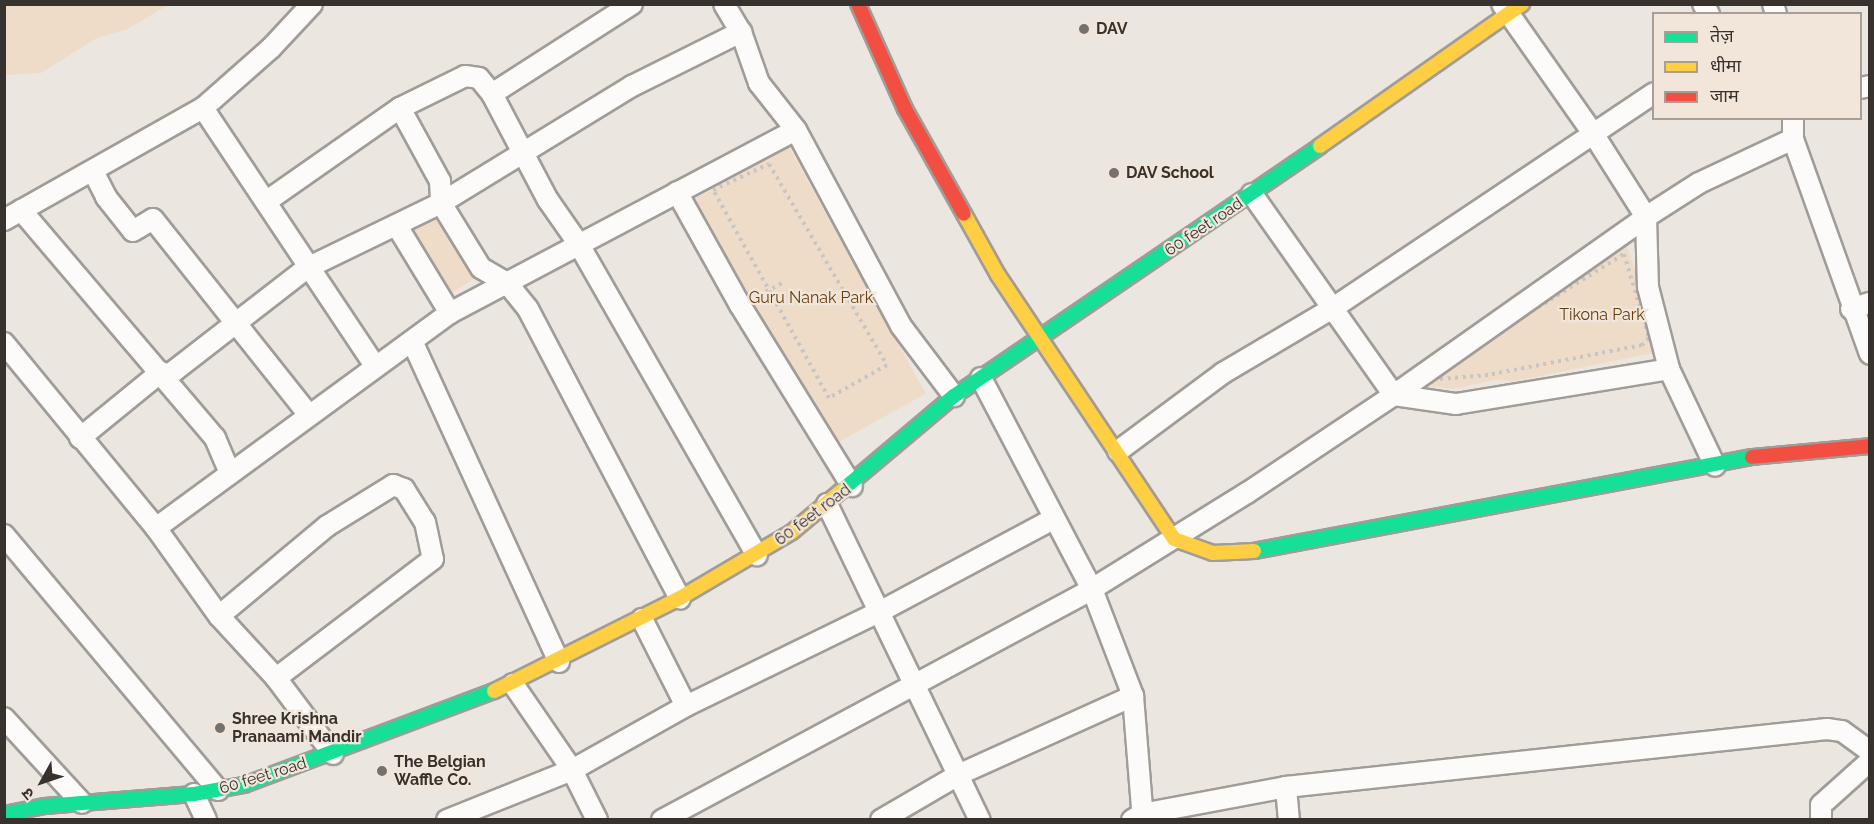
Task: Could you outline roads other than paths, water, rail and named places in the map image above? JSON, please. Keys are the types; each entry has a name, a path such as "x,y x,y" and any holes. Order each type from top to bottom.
{"street":[{"path":"229,471 215,438 161,372 13,215 94,173 203,108 271,48 312,4"},
{"path":"492,94 632,4"},
{"path":"724,4 741,32 759,83 796,130 901,326 954,396"},
{"path":"858,4 911,120 998,275 1118,451 1174,539 1213,553 1247,552 1796,450 1869,446"},
{"path":"1510,8 1646,216 1648,287 1669,369 1715,466"},
{"name":"60 feet road","path":"4,814 82,803 218,790 333,754 513,684 642,619 757,555 852,486 954,396 1252,194 1510,8"},
{"path":"161,372 168,376 307,268 390,225 397,226 441,203 632,86 741,32"},
{"path":"267,201 400,108 472,75 492,94 525,152 548,200 578,243 757,555"},
{"path":"1118,451 1222,373 1333,308 1594,135 1652,94"},
{"path":"203,108 267,201 307,268 376,367"},
{"path":"400,108 440,181 441,203 481,268 507,283 547,343 680,598"},
{"path":"1793,120 1793,139 1860,306 1869,354"},
{"path":"156,528 229,471 450,313 578,243 796,130"},
{"path":"662,819 1092,589 1174,539 1394,394 1646,216 1699,183 1793,139"},
{"path":"94,173 106,197 133,231 153,219 308,414"},
{"path":"676,192 740,305 852,486"},
{"path":"1252,194 1394,394 1456,404 1669,369"},
{"path":"397,226 450,313"},
{"path":"412,341 559,662"},
{"path":"4,344 156,528 219,616 276,678 333,754"},
{"path":"80,438 161,372"},
{"path":"981,378 1023,452 1053,519 1092,589 1132,696 1139,818 1286,788 1827,729 1842,732 1869,751"},
{"path":"219,616 327,526 393,484 404,489 425,522 433,559 276,678"},
{"path":"827,504 881,611 913,683 960,774 980,819"},
{"path":"447,819 572,770 686,706 881,611 1053,519"},
{"path":"4,535 218,790"},
{"path":"642,619 686,706"},
{"path":"513,684 572,770 597,819"},
{"path":"881,819 960,774 1132,696"},
{"path":"4,718 82,803"},
{"path":"1821,819 1821,805 1869,761"},
{"path":"1286,788 1290,819"},
{"path":"194,794 206,819"}],"place":[{"name":"DAV","path":"1084,29"},
{"name":"DAV School","path":"1114,173"},
{"name":"Shree Krishna Pranaami Mandir","path":"220,728"},
{"name":"The Belgian Waffle Co.","path":"382,771"}],"park label":[{"name":"Guru Nanak Park","path":"811,298"},
{"name":"Tikona Park","path":"1602,315"}]}
